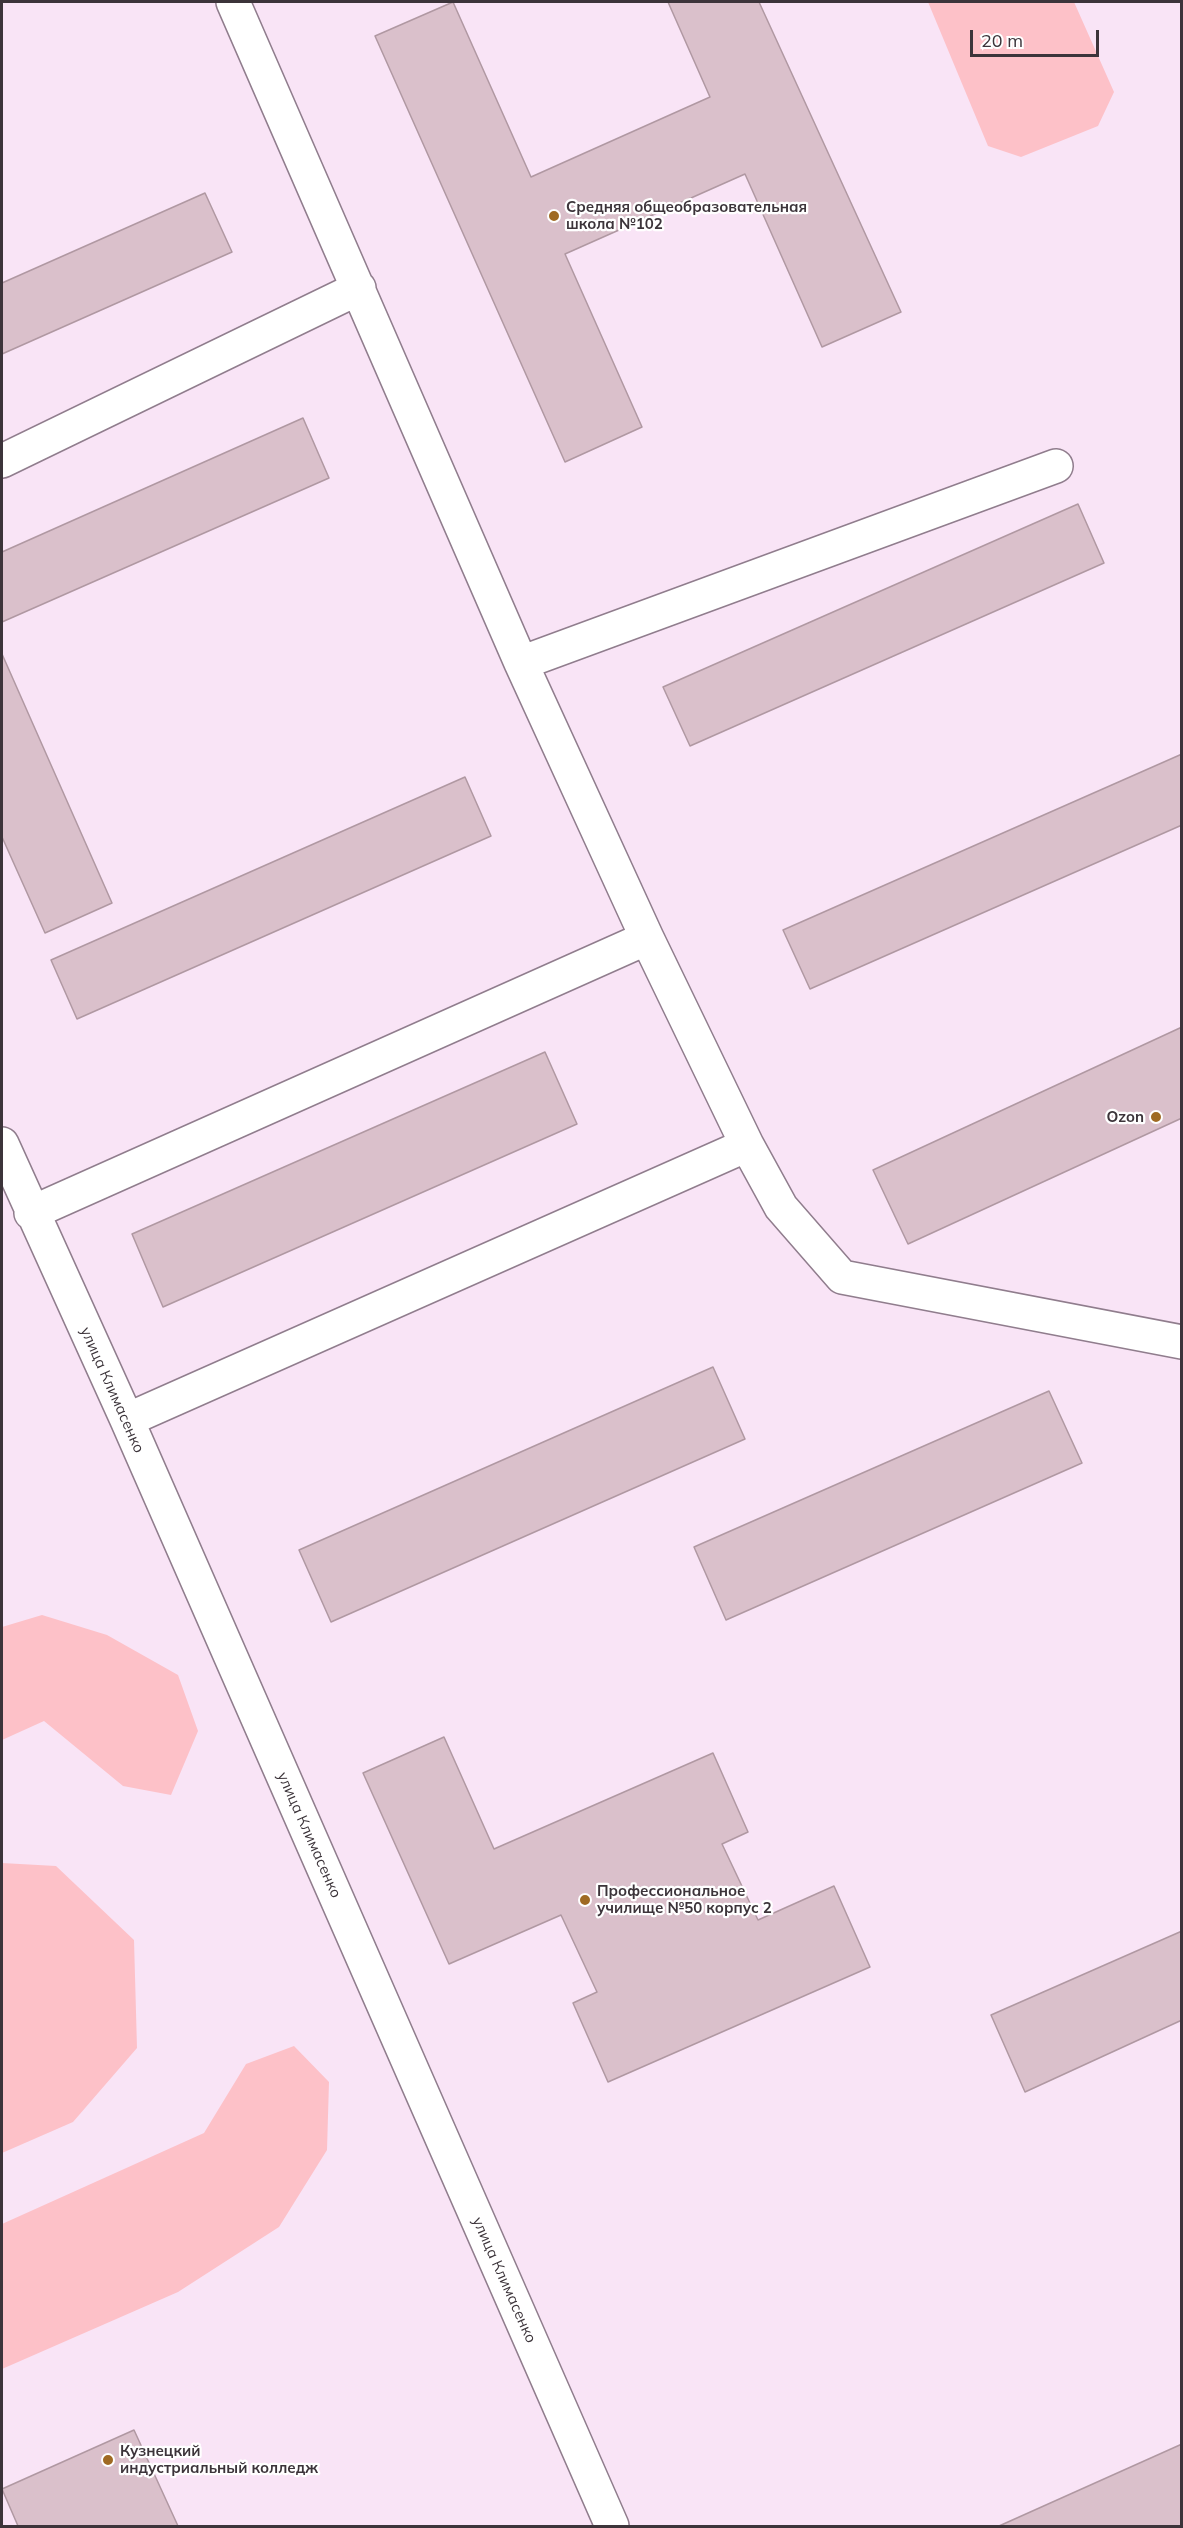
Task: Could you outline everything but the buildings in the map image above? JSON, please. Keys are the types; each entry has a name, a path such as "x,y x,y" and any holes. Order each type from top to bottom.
{"street":[{"path":"233,2 521,663 646,938 747,1145 781,1207 842,1277 1182,1342"},
{"path":"2,461 359,288"},
{"path":"521,663 1056,465"},
{"path":"31,1213 646,938"},
{"name":"улица Климасенко","path":"2,1144 31,1213 127,1420 612,2526"},
{"path":"127,1420 747,1145"}],"shaded area":[{"path":"928,2 1074,2 1114,92 1098,126 1021,157 988,146"},
{"path":"42,1615 107,1635 178,1675 198,1731 171,1795 123,1786 44,1721 2,1740 2,1627"},
{"path":"2,1863 56,1866 134,1940 137,2048 73,2122 2,2153"},
{"path":"294,2046 329,2082 327,2150 279,2227 178,2292 2,2369 2,2224 204,2133 246,2064"}],"place":[{"name":"Средняя общеобразовательная школа №102","path":"554,216"},
{"name":"Ozon","path":"1156,1117"},
{"name":"Профессиональное училище №50 корпус 2","path":"585,1900"},
{"name":"Кузнецкий индустриальный колледж","path":"108,2460"}]}
